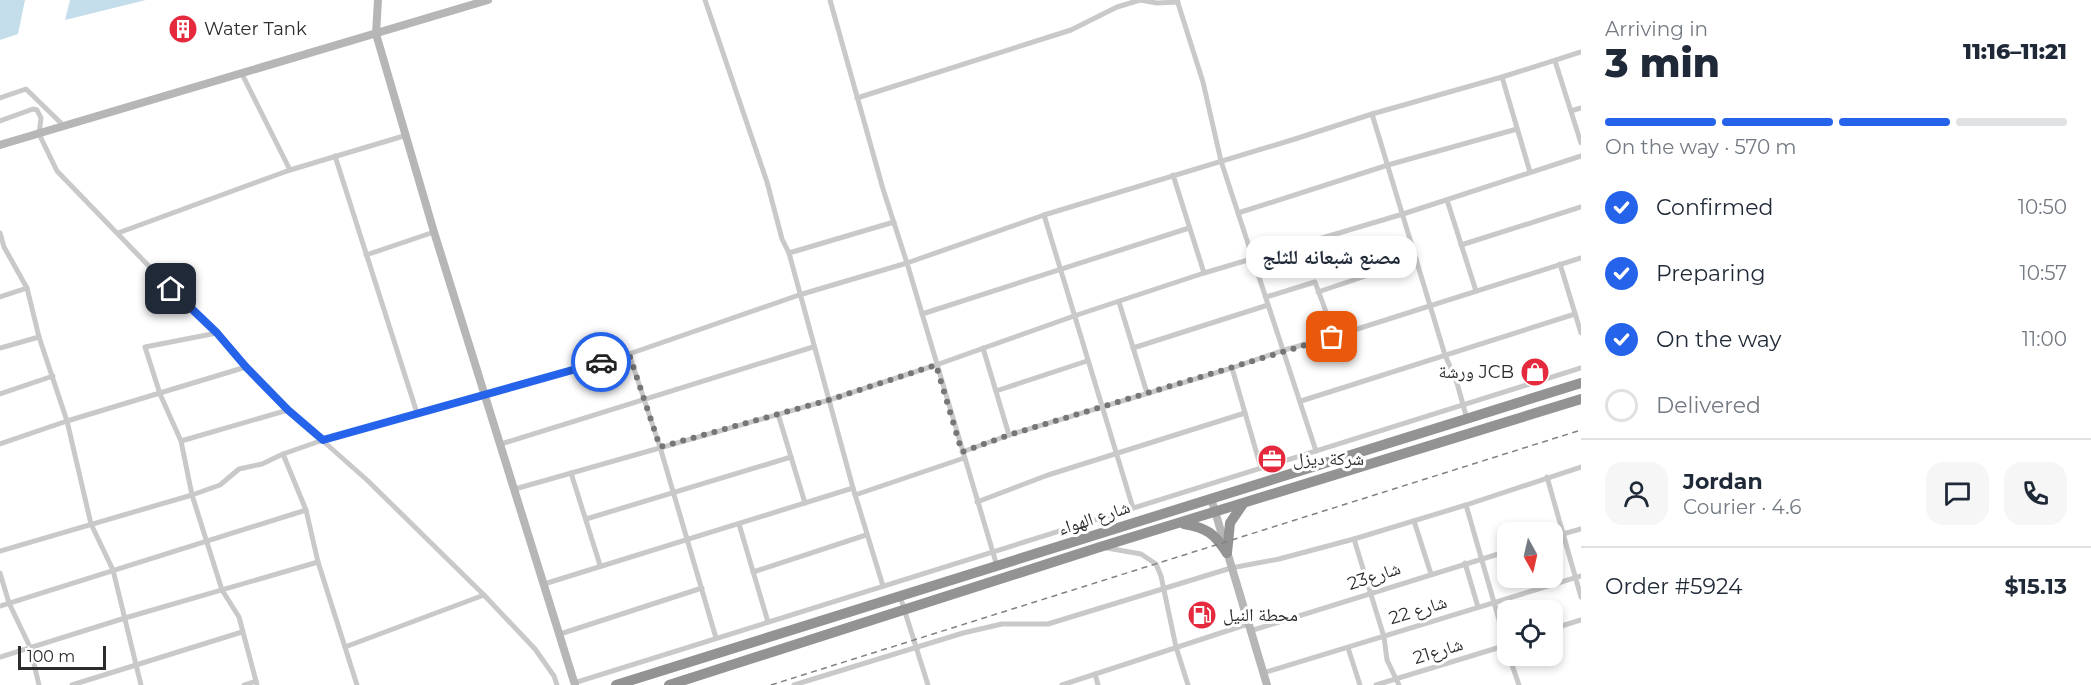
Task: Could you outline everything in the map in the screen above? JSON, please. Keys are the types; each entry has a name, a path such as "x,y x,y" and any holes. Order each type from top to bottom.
{"highway":[{"name":"شارع الهواء","path":"616,685 1581,383"},
{"name":"شارع الهواء","path":"669,685 1100,547 1581,399"},
{"path":"1227,553 1230,523 1243,504"},
{"path":"1180,523 1209,531 1227,553"}],"street":[{"path":"378,0 376,34 434,232 574,684 1581,368"},
{"path":"0,145 488,0"},
{"path":"705,0 767,182 782,239 789,253 866,535 883,586"},
{"path":"830,0 857,98 997,566"},
{"path":"857,98 1071,30 1117,7 1140,0 1157,3 1177,1 1203,82 1221,161 1316,451"},
{"path":"0,551 192,495 220,485 239,469 262,464 323,440 629,354 799,295 907,262 1173,174 1581,52"},
{"path":"1555,61 1581,142"},
{"path":"242,74 290,170"},
{"path":"1502,77 1530,172"},
{"path":"0,98 26,89 64,126"},
{"path":"1571,111 1581,108"},
{"path":"0,121 33,109 37,110 41,118 39,134 57,171 217,333 288,410 323,440 484,595 535,649 554,676 557,685"},
{"path":"1372,114 1429,305 1467,418"},
{"path":"1238,213 1388,165 1517,129"},
{"path":"118,233 290,170 406,135"},
{"path":"335,156 417,412"},
{"path":"515,489 829,400 1204,273 1403,214 1581,156"},
{"path":"1173,174 1204,273"},
{"path":"1447,200 1476,291"},
{"path":"1461,245 1581,207"},
{"path":"1044,215 1133,508"},
{"path":"789,253 894,222"},
{"path":"922,314 1189,228"},
{"path":"366,255 434,232"},
{"path":"0,233 2,247 27,288 39,337 54,376 67,421 91,524 113,570 141,685"},
{"path":"855,495 963,455 1009,435 1232,368 1581,258"},
{"path":"1318,292 1416,259"},
{"path":"1560,264 1581,333"},
{"path":"1266,297 1315,282 1332,337"},
{"path":"0,297 27,288"},
{"path":"1119,302 1148,393"},
{"path":"1133,348 1268,305"},
{"path":"1301,401 1575,315"},
{"path":"217,333 145,347 160,394 181,441 192,495 222,590 239,617 256,683 244,685"},
{"path":"0,348 39,337"},
{"path":"501,444 813,347"},
{"path":"982,348 1009,435"},
{"path":"629,354 674,492 716,638"},
{"path":"996,391 1087,361"},
{"path":"0,444 67,421 246,367"},
{"path":"1232,368 1261,468"},
{"path":"0,394 54,376"},
{"path":"181,441 288,410"},
{"path":"977,502 1048,475 1245,413"},
{"path":"778,414 805,503"},
{"path":"283,454 306,510 318,562 357,685"},
{"path":"586,519 791,457"},
{"path":"794,685 1002,624 1048,624 1232,568 1279,559 1354,539 1581,467"},
{"path":"571,472 600,565"},
{"path":"1547,477 1579,577 1581,597"},
{"path":"544,584 853,488"},
{"path":"1211,498 1263,673 1263,684"},
{"path":"1466,505 1497,616"},
{"path":"0,606 306,510"},
{"path":"1414,521 1431,574"},
{"path":"740,524 768,622"},
{"path":"1564,533 1581,528"},
{"path":"753,572 866,535"},
{"path":"1354,539 1384,637 1387,660 1397,682"},
{"path":"1100,547 1129,550 1151,559 1156,564 1161,576 1176,647 1188,685"},
{"name":"شارع23","path":"1062,685 1176,647 1371,593 1497,554"},
{"path":"0,657 318,562"},
{"path":"1465,563 1478,607"},
{"path":"0,573 9,603 30,648 39,685"},
{"name":"شارع 22","path":"1263,673 1579,577"},
{"path":"560,634 702,588"},
{"path":"345,647 484,595"},
{"path":"900,596 928,685"},
{"path":"1563,626 1581,620"},
{"path":"72,685 242,632"},
{"path":"1348,648 1360,685"},
{"name":"شارع21","path":"1378,685 1397,682 1497,650"},
{"path":"1512,666 1519,685"},
{"path":"1095,674 1098,685"}],"water":[{"path":"0,0 25,0 18,34 0,40"},
{"path":"70,0 146,0 65,20"}],"railway":[{"path":"771,685 1581,430"}],"way so far":[{"path":"601,362 629,354 660,447 829,400 936,365 962,452 1009,435 1332,337"}],"place":[{"name":"Water Tank","path":"183,29"},
{"name":"مصنع شبعانه للثلج","path":"1332,337"},
{"name":"ورشة JCB","path":"1535,372"},
{"name":"شركة ديزل","path":"1272,459"},
{"name":"محطة النيل","path":"1202,615"}],"route":[{"path":"171,289 217,333 288,410 323,440 601,362"}]}
